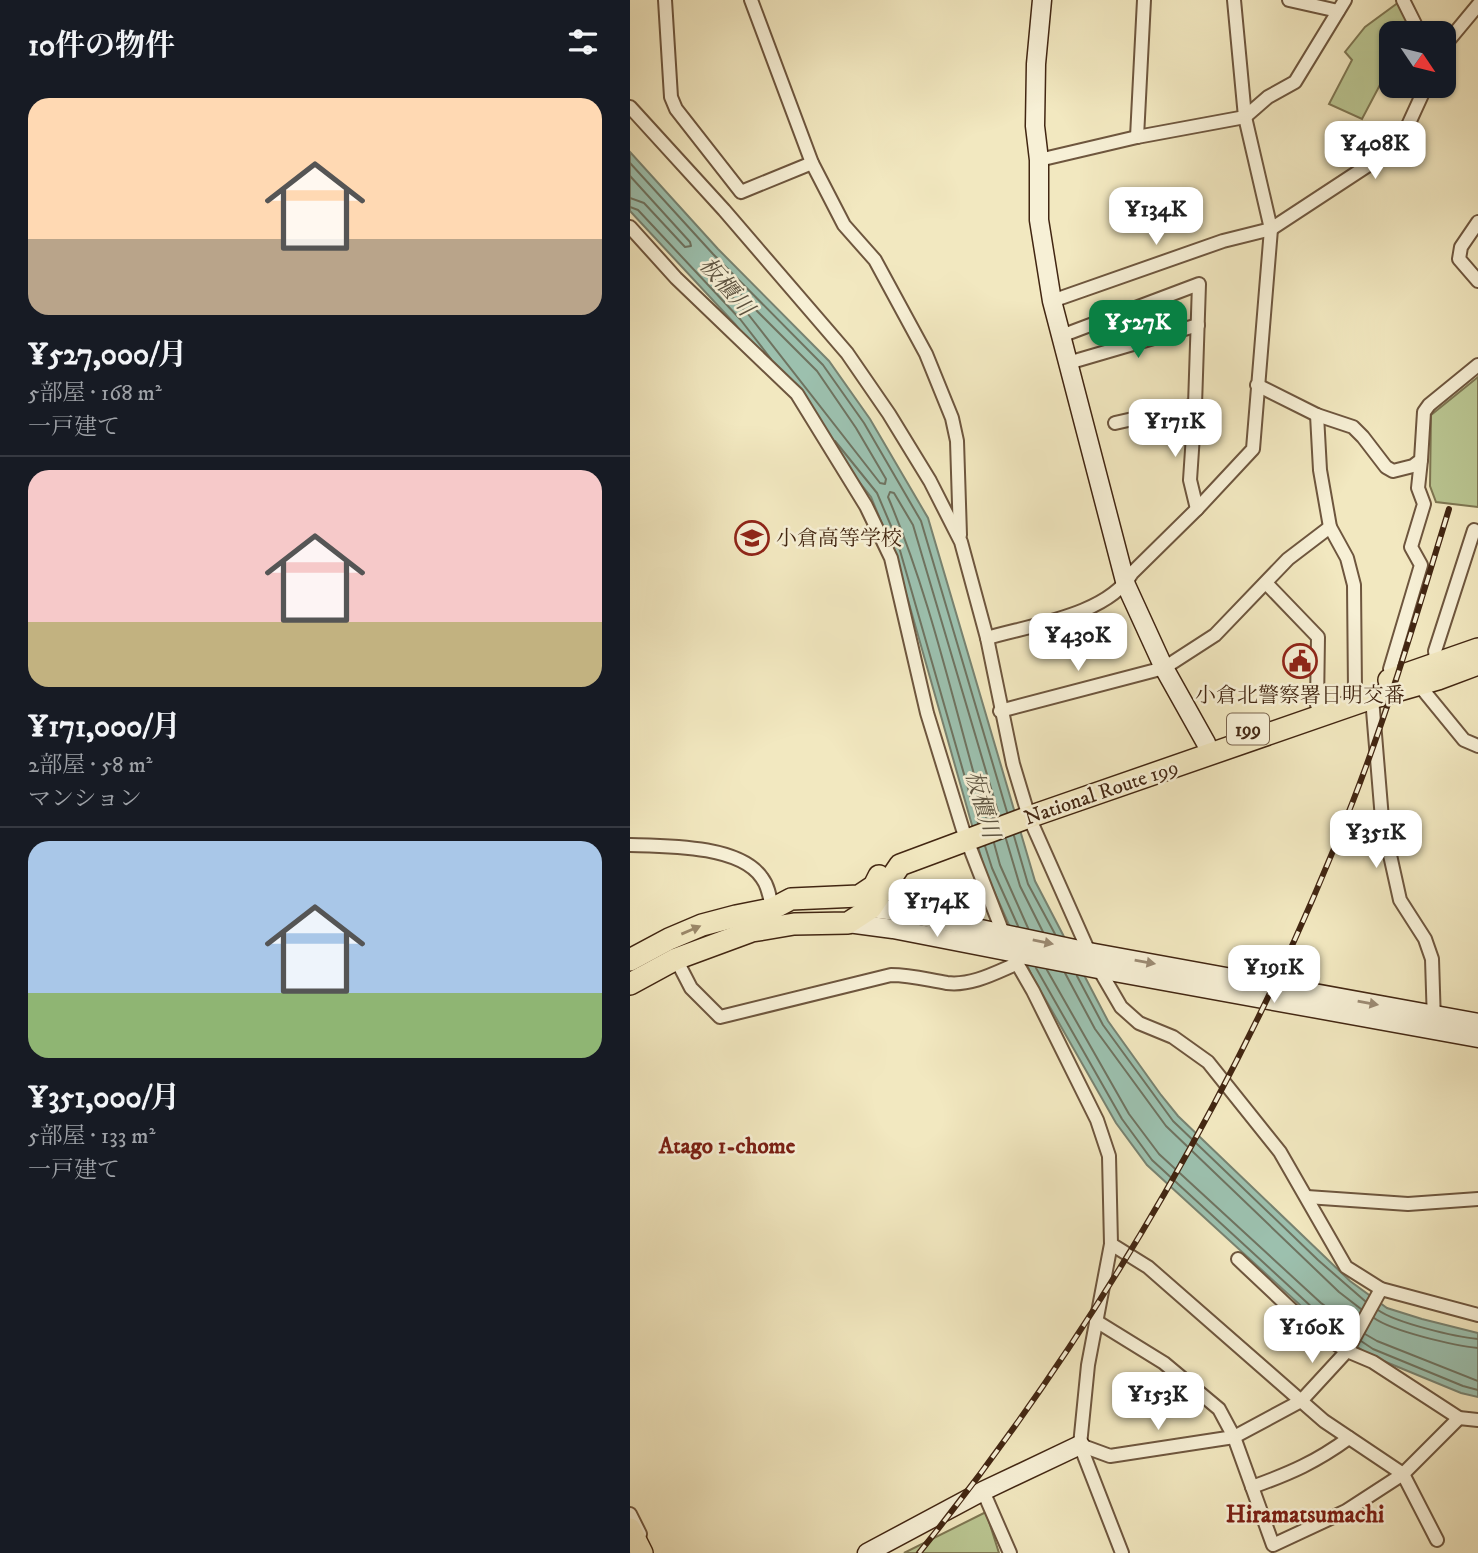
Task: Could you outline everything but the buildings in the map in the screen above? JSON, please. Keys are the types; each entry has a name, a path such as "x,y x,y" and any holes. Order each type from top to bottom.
{"highway":[{"name":"National Route 199","path":"1431,676 1478,649"},
{"name":"National Route 199","path":"630,960 702,925 736,915 772,909 791,899 859,896 880,886 900,865 968,833 1364,695 1478,664"},
{"name":"National Route 199","path":"1024,814 1206,743 1317,705 1364,695"},
{"name":"National Route 199","path":"848,923 871,908 880,886"},
{"path":"772,909 871,908"},
{"path":"630,984 706,946 769,928 848,923"},
{"path":"630,1529 642,1553"}],"street":[{"path":"665,0 671,97 676,109 741,192 812,163"},
{"path":"751,0 812,163 844,225 876,260 926,354 952,418 957,441 961,542"},
{"path":"1042,0 1035,64 1035,126 1039,220 1052,301 1126,585 1164,668 1206,743"},
{"path":"1136,137 1144,0"},
{"path":"987,638 1089,609 1126,585 1132,573 1198,509 1252,449 1271,229 1245,117 1234,0"},
{"path":"1038,160 1136,137 1245,117 1268,97 1295,82 1341,5 1289,0"},
{"path":"1403,0 1414,21"},
{"path":"1456,32 1478,5"},
{"path":"1052,301 1223,242 1271,229 1399,145 1421,98"},
{"path":"630,107 724,210 847,353 930,481 961,542 987,638 1000,711 1024,814 1087,959 1121,1007 1139,1023 1173,1037 1208,1062 1280,1152 1346,1266 1378,1294 1478,1315"},
{"path":"1478,222 1461,247 1460,259 1478,281"},
{"path":"630,228 677,278 797,394 866,506 891,558 927,713 968,833 1012,947 1097,1120 1109,1156 1111,1244 1088,1365 1080,1445 1122,1553"},
{"path":"1061,336 1199,284 1190,480 1198,509"},
{"path":"1068,363 1198,325"},
{"path":"1390,669 1421,565 1411,547 1424,504 1418,488 1424,412 1429,404 1478,365"},
{"path":"1257,385 1317,415 1353,427 1386,467 1393,471 1413,466 1420,460"},
{"path":"1115,423 1195,405"},
{"path":"1317,415 1320,470 1330,527 1346,558 1354,585 1364,695 1382,819 1400,900 1425,939 1432,959 1434,1022"},
{"path":"1000,711 1164,668 1215,635 1288,559 1330,527"},
{"path":"1474,530 1435,651 1431,676 1464,740 1478,746"},
{"path":"1266,583 1318,637 1317,705"},
{"path":"630,845 697,848 734,858 756,871 763,879 772,909"},
{"path":"880,886 885,901 896,911"},
{"path":"871,908 896,911 1012,947"},
{"path":"871,908 881,924 893,929"},
{"path":"848,923 1087,959 1434,1022 1478,1023"},
{"path":"676,959 691,988 720,1017 891,975 911,975 948,983 967,982 1012,947"},
{"path":"1434,1022 1478,1038"},
{"path":"1307,1197 1408,1204 1478,1199"},
{"path":"1111,1244 1148,1268 1301,1401 1403,1475 1437,1540"},
{"path":"1238,1259 1310,1326 1373,1362 1460,1418 1478,1420"},
{"path":"867,1553 983,1491 1080,1445 1110,1456 1234,1437 1301,1401 1348,1349 1378,1294"},
{"path":"1096,1321 1164,1363 1219,1409 1234,1437 1273,1545 1346,1511 1403,1475 1460,1418"},
{"path":"1252,1487 1298,1471 1349,1438"},
{"path":"983,1491 1010,1553"},
{"path":"630,1514 649,1553"}],"green space":[{"path":"1399,2 1408,21 1379,21 1379,87 1362,119 1329,104 1352,60 1345,52 1365,27"},
{"path":"1478,377 1478,507 1436,502 1430,486 1431,415"},
{"path":"986,1512 999,1553 904,1553"}],"water":[{"name":"板櫃川","path":"630,152 718,249 829,361 870,419 928,518 1035,881 1108,1021 1178,1116 1350,1281 1387,1308 1478,1333 1478,1397 1461,1393 1369,1355 1311,1315 1147,1165 1116,1123 1031,974 985,871 908,600 890,543 871,497 735,324 630,211"}],"railway":[{"path":"919,1553 985,1467 1108,1287 1217,1098 1312,902 1353,801 1392,693 1449,509"}],"place":[{"name":"小倉高等学校","path":"752,538"},
{"name":"小倉北警察署日明交番","path":"1300,661"}],"district":[{"name":"Atago 1-chome","path":"727,1145"},
{"name":"Hiramatsumachi","path":"1305,1514"}]}
